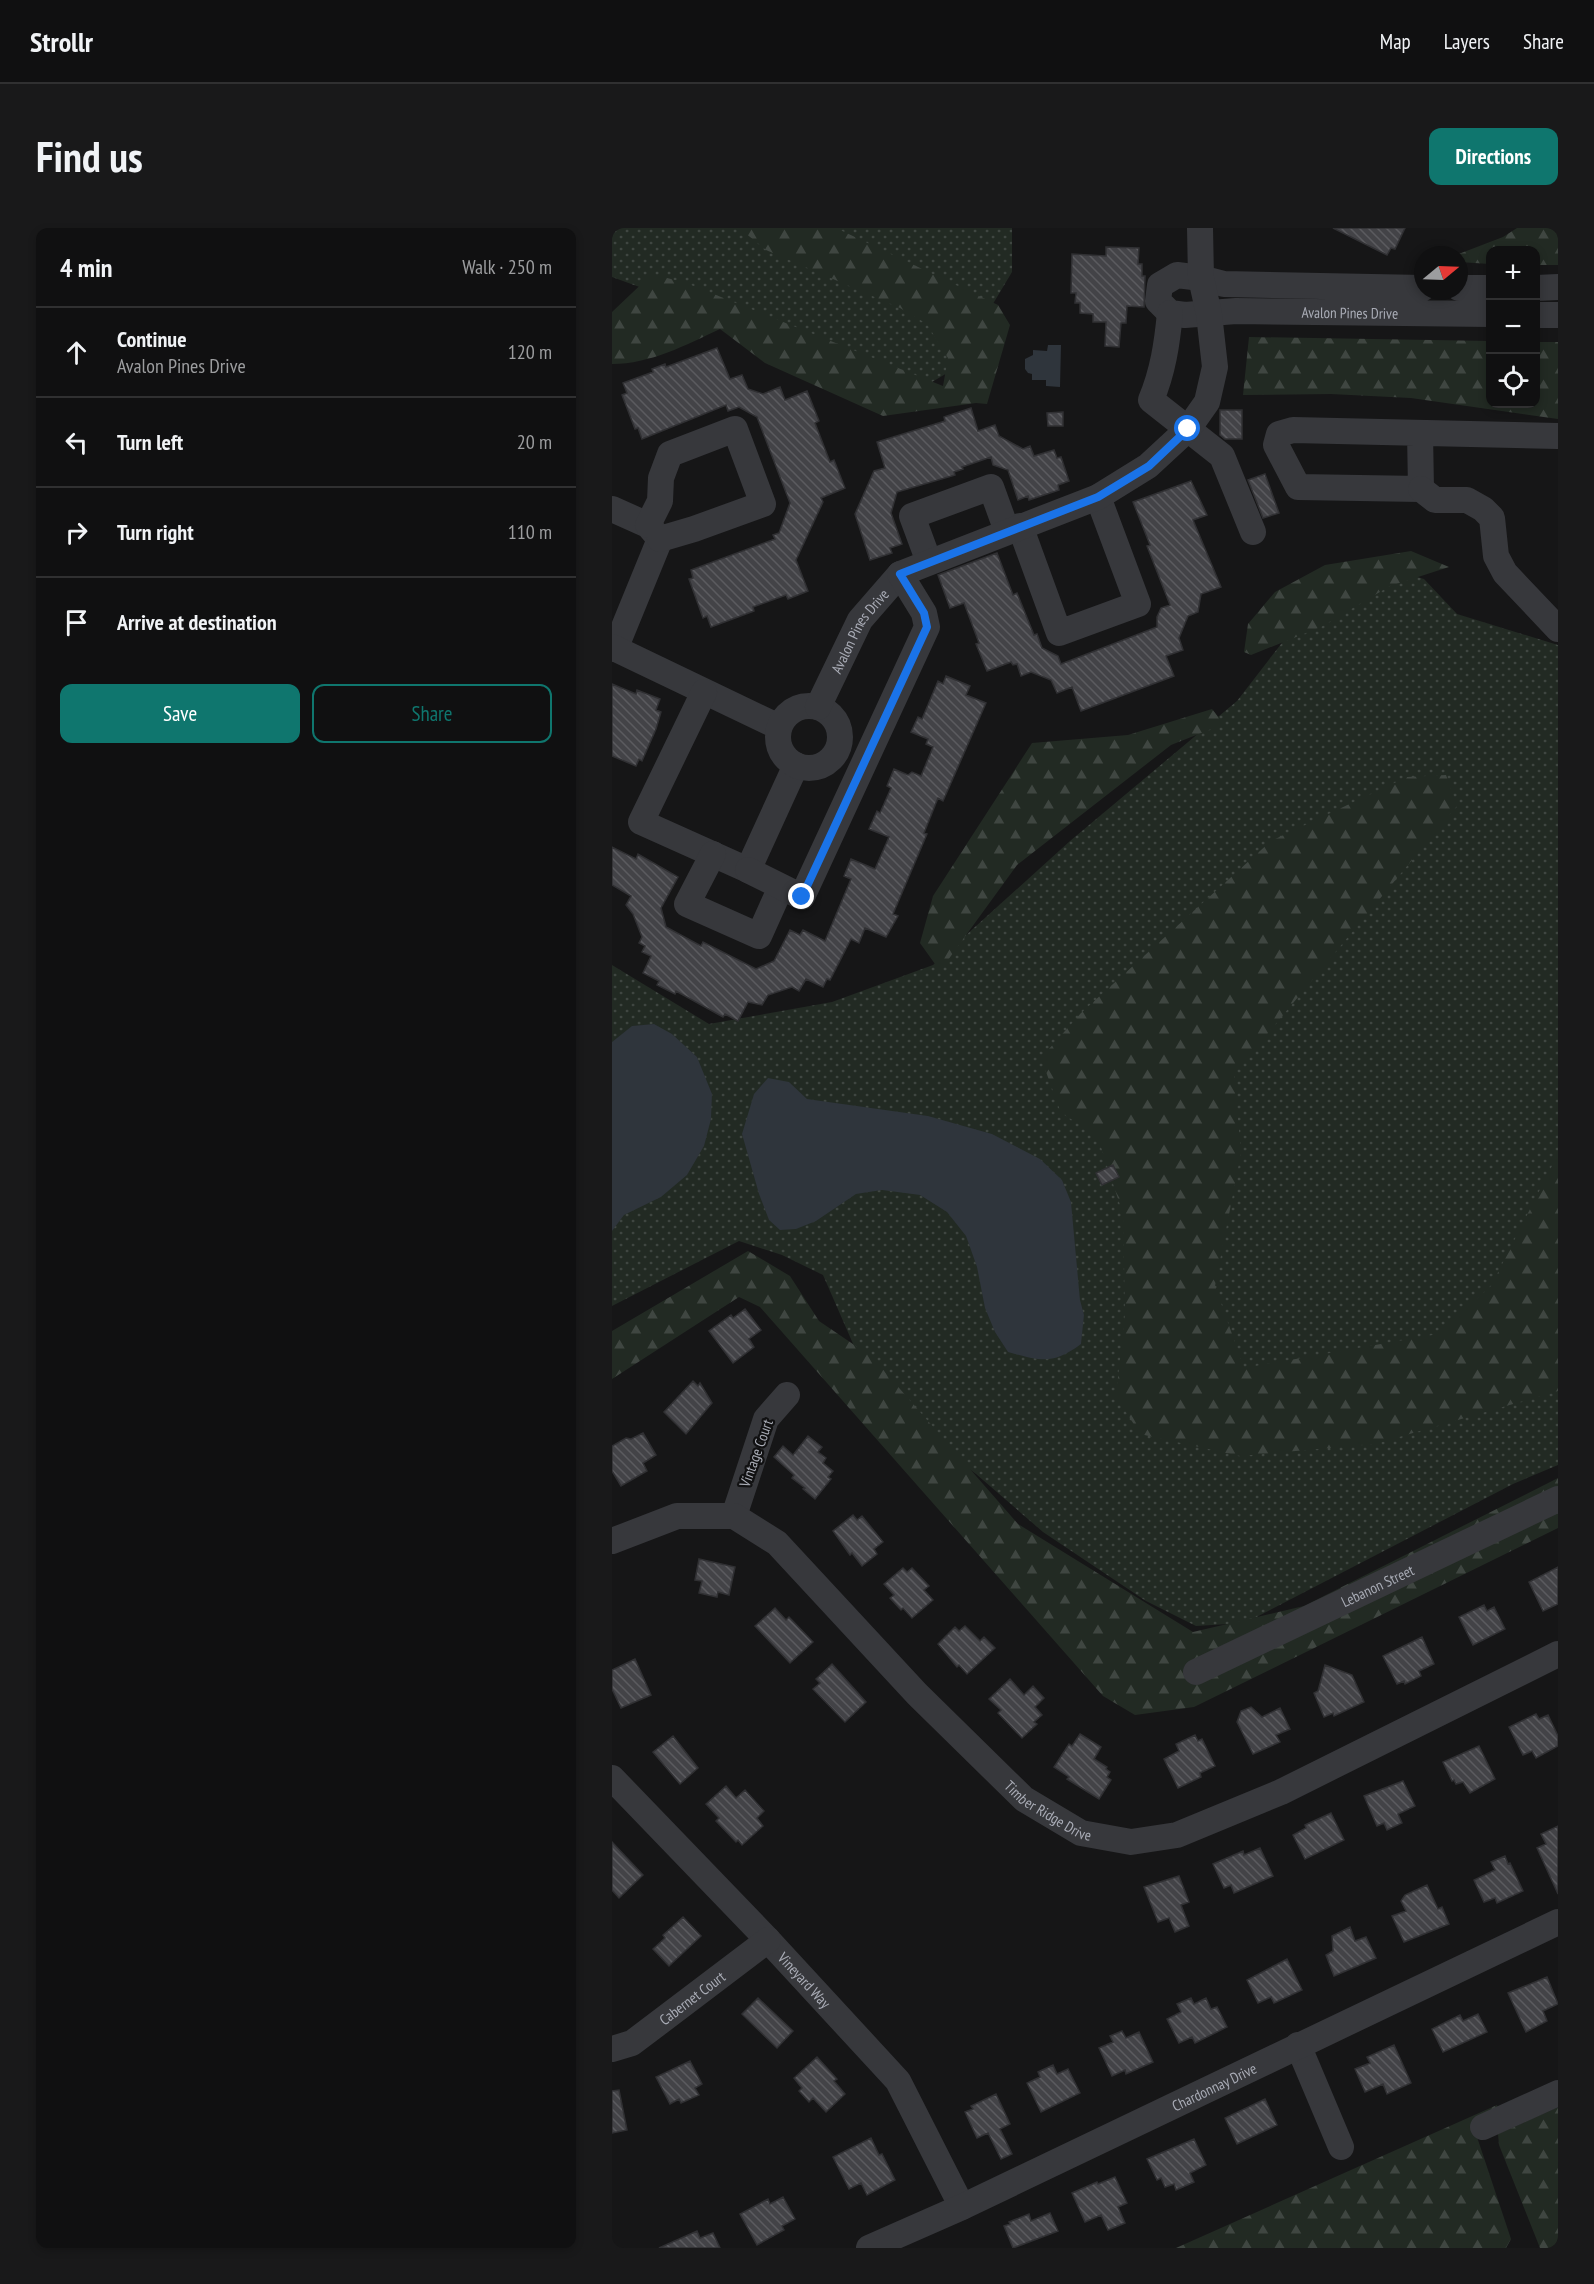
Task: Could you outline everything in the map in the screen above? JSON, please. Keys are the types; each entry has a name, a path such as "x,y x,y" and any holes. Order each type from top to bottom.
{"street":[{"name":"Avalon Pines Drive","path":"818,707 860,620 900,574 1098,497 1149,466 1188,429 1207,402 1215,367 1202,278 1200,228"},
{"path":"1202,278 1177,275 1161,285 1158,301 1170,313 1209,314"},
{"name":"Avalon Pines Drive","path":"1202,278 1224,284 1414,288"},
{"path":"1540,288 1558,287"},
{"path":"1468,288 1486,288"},
{"name":"Avalon Pines Drive","path":"1209,314 1236,311 1486,314"},
{"path":"1170,313 1167,350 1159,382 1151,400 1222,456 1253,532"},
{"path":"1540,315 1558,315"},
{"path":"612,509 654,532 694,529 762,504 735,429 670,454 661,478 660,501 654,532 614,648 779,727"},
{"path":"1557,625 1505,573 1496,556 1492,518 1483,509 1467,500 1435,500 1421,489 1298,487 1276,446 1279,434 1293,430 1558,436"},
{"path":"1420,433 1421,489"},
{"path":"929,562 912,516 991,487 1014,529 1059,633 1138,604 1098,497"},
{"path":"704,692 641,822 802,897 927,627 924,613 900,574"},
{"path":"799,707 818,707 834,719 839,728 838,748 825,764 806,768 788,760 779,745 779,727 784,718 799,707"},
{"path":"748,870 796,765"},
{"path":"713,854 687,904 759,936 781,887"},
{"name":"Vintage Court","path":"734,1516 766,1419 788,1395"},
{"name":"Lebanon Street","path":"1196,1672 1558,1499"},
{"path":"612,1541 677,1516 734,1516"},
{"name":"Timber Ridge Drive","path":"734,1516 777,1543 917,1694 1024,1799 1081,1833 1131,1842 1177,1835 1281,1791 1558,1654"},
{"name":"Vineyard Way","path":"612,1778 768,1940 898,2082 962,2207"},
{"name":"Chardonnay Drive","path":"869,2248 962,2207 1558,1922"},
{"name":"Cabernet Court","path":"612,2049 632,2043 768,1940"},
{"path":"1298,2045 1341,2147"},
{"path":"1483,2127 1558,2093"}],"green space":[{"path":"612,228 1012,228 1012,272 954,369 920,389 612,277"},
{"path":"739,228 836,228 998,305 1010,325 987,404 976,403 883,416 765,363 720,329 654,357 612,364 612,312 652,274 686,283 943,386 948,358 927,324 900,308 766,250"},
{"path":"1517,228 1558,228 1558,265 1540,265 1540,246 1486,246 1486,264 1468,263 1468,250 1503,237"},
{"path":"1249,337 1486,341 1486,408 1540,408 1540,342 1558,342 1558,419 1411,398 1331,394 1243,395"},
{"path":"1411,551 1449,567 1390,586 1321,627 1251,655 1244,652 1248,624 1275,592 1325,565"},
{"path":"1394,570 1424,579 1457,614 1558,645 1558,1465 1513,1484 1245,1623 1196,1626 1146,1601 1043,1532 976,1474 904,1421 854,1346 823,1275 782,1255 739,1241 612,1306 612,965 709,1024 832,1002 933,965 1070,841 1237,701 1302,617"},
{"path":"1212,709 1224,724 1171,745 1017,865 940,971 920,943 933,896 1032,743 1128,735"},
{"path":"1446,775 1457,806 1234,1074 1241,1153 1215,1286 1244,1368 1438,1334 1491,1286 1558,1154 1558,1391 1375,1444 1240,1456 1140,1434 1116,1396 1125,1314 1123,1214 1097,1135 1061,1113 1041,1058 1081,1013 1271,841 1407,777"},
{"path":"748,1251 790,1276 819,1321 872,1357 1018,1524 1193,1632 1304,1606 1558,1478 1558,1528 1194,1707 1135,1715 1103,1696 760,1307 739,1297 612,1379 612,1331"},
{"path":"1497,2105 1499,2112 1473,2125 1511,2239 1506,2248 1176,2248"},
{"path":"1558,2107 1558,2248 1540,2248 1499,2145 1498,2134"}],"shaded area":[{"path":"1048,345 1061,345 1060,387 1046,386 1046,380 1032,380 1032,374 1025,369 1025,359 1033,355 1033,350 1047,351"},
{"path":"654,1024 672,1034 697,1057 712,1094 711,1119 704,1146 687,1175 661,1197 624,1215 612,1231 612,1042 632,1026"},
{"path":"768,1078 789,1082 807,1099 928,1116 992,1134 1040,1159 1062,1180 1071,1202 1080,1300 1084,1315 1081,1344 1062,1355 1046,1359 1029,1358 1008,1352 995,1332 985,1308 977,1267 966,1236 947,1212 920,1195 882,1190 856,1194 816,1221 796,1229 780,1230 769,1220 742,1134 754,1094"}],"building":[{"path":"1333,228 1405,228 1395,249 1391,248 1387,255"},
{"path":"1106,247 1139,248 1138,264 1142,264 1142,276 1145,276 1144,307 1127,306 1126,323 1121,323 1119,347 1105,346 1106,322 1093,322 1093,314 1080,313 1080,303 1075,303 1076,293 1071,293 1072,254 1106,256"},
{"path":"717,348 730,379 742,375 748,389 763,394 780,387 785,400 807,391 819,421 815,423 830,462 834,460 845,488 821,498 823,502 796,560 808,591 788,599 786,595 753,607 754,611 711,627 707,616 703,618 689,579 693,578 691,570 775,539 773,535 779,533 790,503 757,417 739,407 728,411 726,405 642,439 638,428 635,429 622,395 627,393 623,383 653,372 652,369 665,364 666,367"},
{"path":"971,408 978,431 995,425 999,436 1023,449 1030,446 1034,456 1054,450 1057,458 1061,457 1069,481 1058,485 1059,490 1029,500 1028,496 1018,500 1008,470 993,465 991,457 962,467 963,469 954,472 955,475 897,492 891,513 902,544 890,548 892,553 870,560 855,514 874,471 885,468 877,442 945,421 944,417"},
{"path":"1220,410 1242,410 1242,439 1225,439 1220,435"},
{"path":"1063,412 1063,426 1048,426 1047,413"},
{"path":"1265,474 1279,513 1263,518 1248,480"},
{"path":"1191,481 1207,515 1193,520 1221,587 1201,594 1198,612 1188,616 1179,638 1183,650 1166,656 1174,676 1081,711 1072,687 1057,693 1051,680 1031,672 1021,676 1017,664 1013,665 1011,662 987,671 964,603 950,608 938,575 997,553 1013,595 1017,593 1034,635 1037,634 1042,648 1058,656 1061,664 1157,627 1157,617 1161,608 1170,605 1133,502"},
{"path":"946,676 970,686 966,695 986,703 943,801 938,798 924,833 927,834 893,914 898,916 886,937 865,928 859,943 851,939 830,980 827,979 823,987 806,979 799,991 792,987 768,995 762,1005 748,1002 738,1021 725,1014 723,1017 676,991 675,994 657,985 659,981 643,973 651,956 642,952 645,946 639,943 642,937 633,914 626,905 631,896 612,885 612,847 636,859 638,854 678,877 661,908 666,927 701,946 703,942 756,969 774,961 790,930 800,935 803,930 825,941 851,879 844,876 851,859 875,869 889,837 869,829 877,811 880,813 891,788 887,786 894,769 908,775 912,772 921,776 933,747 926,744 928,739 911,732 918,717 922,719 938,681 943,684"},
{"path":"612,684 636,694 637,690 660,699 656,710 661,712 656,729 642,761 639,759 636,766 612,756"},
{"path":"1113,1165 1119,1177 1102,1185 1096,1173"},
{"path":"745,1309 761,1330 749,1339 754,1347 733,1363 709,1331 731,1315 733,1318"},
{"path":"693,1381 698,1386 700,1383 712,1403 686,1434 664,1412"},
{"path":"643,1433 656,1455 643,1463 647,1471 621,1486 612,1471 612,1446 626,1438 631,1439"},
{"path":"808,1436 822,1447 818,1452 826,1458 823,1463 833,1471 828,1477 831,1479 815,1499 774,1457 783,1446 793,1455"},
{"path":"853,1515 857,1520 862,1516 883,1542 874,1549 877,1554 862,1566 852,1553 850,1555 833,1531"},
{"path":"699,1559 735,1567 729,1595 718,1592 717,1597 699,1593 702,1581 695,1580"},
{"path":"1558,1567 1558,1604 1543,1611 1529,1582"},
{"path":"903,1568 907,1572 912,1568 929,1586 924,1590 933,1600 912,1618 890,1598 894,1595 884,1584"},
{"path":"1484,1605 1487,1611 1494,1607 1505,1629 1473,1645 1459,1617"},
{"path":"775,1608 786,1620 789,1617 813,1642 790,1663 755,1626"},
{"path":"965,1626 980,1641 984,1637 995,1648 967,1674 959,1665 957,1667 938,1644 955,1627 959,1631"},
{"path":"1422,1637 1434,1664 1419,1671 1421,1676 1405,1684 1404,1681 1397,1684 1383,1656"},
{"path":"635,1659 651,1695 621,1708 612,1689 612,1670"},
{"path":"832,1664 866,1702 845,1722 813,1689 820,1683 816,1679"},
{"path":"1325,1665 1352,1675 1364,1702 1334,1716 1333,1713 1324,1717 1314,1693 1318,1691"},
{"path":"1010,1679 1024,1695 1033,1686 1044,1698 1035,1707 1042,1715 1034,1722 1037,1724 1022,1738 998,1713 1001,1710 989,1699"},
{"path":"1251,1707 1262,1717 1280,1708 1290,1729 1276,1735 1280,1742 1253,1754 1237,1722 1241,1711"},
{"path":"1536,1714 1539,1719 1548,1715 1558,1736 1558,1746 1536,1758 1532,1751 1523,1755 1509,1727"},
{"path":"1080,1734 1101,1747 1094,1759 1107,1767 1106,1769 1110,1772 1107,1777 1111,1780 1099,1799 1067,1779 1069,1777 1054,1767 1069,1744 1072,1746"},
{"path":"1195,1735 1198,1741 1202,1739 1215,1766 1200,1773 1201,1777 1178,1788 1164,1759 1179,1751 1176,1744"},
{"path":"673,1736 698,1768 680,1784 653,1752"},
{"path":"1479,1746 1495,1779 1470,1793 1463,1782 1456,1784 1454,1780 1452,1781 1443,1762"},
{"path":"1403,1781 1415,1806 1398,1814 1402,1823 1387,1830 1384,1823 1377,1826 1364,1796"},
{"path":"726,1786 736,1798 745,1790 764,1811 757,1818 763,1826 742,1845 738,1840 736,1842 716,1821 719,1818 706,1804"},
{"path":"1331,1813 1344,1840 1305,1859 1293,1835 1306,1828 1305,1825"},
{"path":"1558,1826 1558,1894 1537,1848 1546,1844 1541,1834"},
{"path":"612,1842 643,1875 619,1898 612,1890"},
{"path":"1260,1848 1273,1876 1234,1893 1231,1885 1224,1888 1213,1864 1243,1851 1244,1855"},
{"path":"1505,1856 1523,1891 1497,1903 1495,1898 1484,1902 1474,1880 1495,1870 1491,1862"},
{"path":"1179,1876 1189,1902 1181,1905 1189,1926 1175,1932 1169,1918 1158,1922 1144,1887"},
{"path":"1427,1885 1438,1909 1442,1907 1449,1924 1404,1942 1392,1916 1406,1911 1401,1901 1405,1895"},
{"path":"683,1917 701,1936 669,1966 653,1949 665,1938 663,1935"},
{"path":"1350,1927 1355,1941 1366,1937 1376,1958 1334,1976 1326,1955 1333,1951 1332,1936"},
{"path":"1287,1959 1302,1990 1274,2003 1271,1997 1258,2003 1247,1980"},
{"path":"1547,1977 1558,2004 1543,2011 1547,2021 1526,2032 1508,1993"},
{"path":"758,1998 793,2031 777,2048 742,2014"},
{"path":"1191,1998 1194,2004 1206,1998 1211,2009 1217,2007 1227,2027 1195,2043 1192,2037 1179,2043 1167,2019 1181,2012 1177,2004"},
{"path":"1478,2014 1487,2032 1443,2052 1432,2029 1460,2015 1463,2021"},
{"path":"1122,2031 1126,2038 1139,2032 1153,2062 1126,2074 1125,2070 1112,2076 1099,2048 1113,2042 1110,2036"},
{"path":"1394,2045 1411,2083 1387,2094 1383,2084 1365,2092 1355,2069 1370,2063 1367,2057"},
{"path":"817,2057 837,2079 834,2081 845,2094 826,2112 813,2098 809,2102 799,2091 802,2088 794,2078"},
{"path":"690,2061 702,2084 695,2088 699,2095 681,2103 679,2099 670,2104 656,2077"},
{"path":"1053,2065 1057,2074 1068,2069 1080,2093 1041,2112 1027,2083 1040,2077 1038,2072"},
{"path":"619,2090 627,2130 612,2133 612,2091"},
{"path":"996,2094 1010,2124 1000,2129 1012,2154 1001,2159 988,2133 977,2138 965,2112 973,2109 971,2106"},
{"path":"1265,2099 1277,2125 1237,2144 1225,2118"},
{"path":"871,2138 895,2180 867,2195 861,2183 849,2189 833,2157"},
{"path":"1194,2139 1206,2165 1190,2173 1194,2182 1176,2190 1174,2184 1165,2187 1161,2178 1157,2180 1147,2159"},
{"path":"1115,2177 1127,2203 1118,2207 1125,2223 1108,2230 1101,2215 1085,2222 1072,2193"},
{"path":"783,2197 795,2219 782,2226 784,2230 757,2245 740,2214 768,2199 770,2204"},
{"path":"1050,2213 1058,2231 1013,2248 1004,2226 1029,2214 1031,2221"},
{"path":"697,2231 700,2238 713,2233 720,2248 659,2248"}],"route":[{"path":"802,897 927,627 924,613 900,574 1098,497 1149,466 1188,429"}]}
